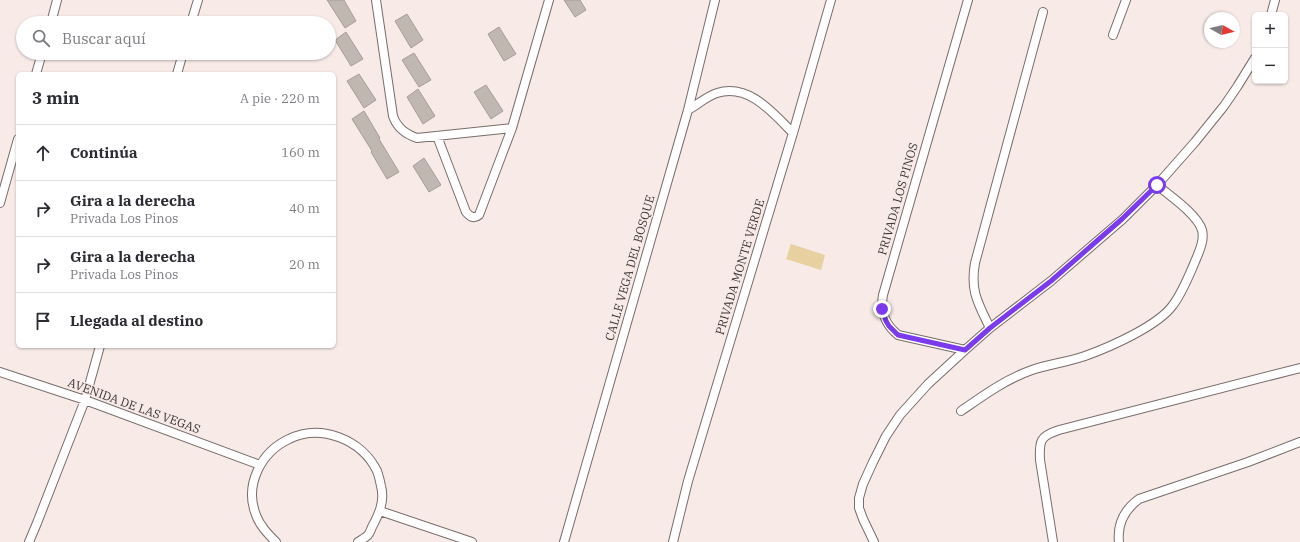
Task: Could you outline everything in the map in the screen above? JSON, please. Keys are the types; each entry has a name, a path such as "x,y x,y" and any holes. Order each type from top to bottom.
{"street":[{"path":"53,16 57,0"},
{"path":"193,16 198,0"},
{"path":"376,0 393,116 395,122 404,132 417,138 512,128"},
{"path":"437,136 466,212 472,217 479,215 512,128 549,0"},
{"name":"CALLE VEGA DEL BOSQUE","path":"564,542 688,110 715,0"},
{"name":"PRIVADA MONTE VERDE","path":"673,542 688,481 793,133 831,0"},
{"name":"PRIVADA LOS PINOS","path":"965,350 898,335 886,321 882,309 882,302 968,0"},
{"path":"1113,35 1126,0"},
{"path":"1272,12 1275,0"},
{"path":"990,328 975,296 973,282 975,263 1043,12"},
{"path":"37,72 40,60"},
{"path":"178,72 181,60"},
{"path":"874,542 859,508 859,498 863,484 873,462 886,436 900,415 928,384 965,350 990,328 1051,281 1122,219 1157,185 1224,106 1238,87 1252,63"},
{"path":"688,110 716,93 728,90 742,92 755,98 780,119 793,133"},
{"path":"0,203 16,146"},
{"path":"961,411 1007,381 1032,370 1085,356 1140,330 1156,321 1174,304 1189,276 1201,248 1203,236 1202,229 1188,211 1157,185"},
{"path":"29,542 85,400 99,348"},
{"path":"1053,542 1040,460 1040,446 1042,438 1049,433 1300,368"},
{"name":"AVENIDA DE LAS VEGAS","path":"0,372 85,400 260,465"},
{"path":"276,542 264,530 256,515 252,498 254,481 260,465 272,449 290,438 310,433 330,434 350,442 366,455 377,472 382,491 380,511 368,535 358,542"},
{"path":"1119,542 1118,533 1120,522 1126,511 1139,499 1248,462 1300,442"},
{"path":"380,511 472,542"}],"shaded area":[{"path":"791,244 825,255 821,270 786,259"}],"building":[{"path":"327,0 344,0 356,21 345,28"},
{"path":"564,0 580,0 586,10 575,17"},
{"path":"407,14 423,40 411,48 395,21"},
{"path":"499,27 516,54 504,61 488,34"},
{"path":"346,32 363,59 351,66 336,39"},
{"path":"414,53 431,80 419,87 402,60"},
{"path":"359,74 376,100 364,108 347,81"},
{"path":"486,85 503,111 491,119 474,92"},
{"path":"418,89 435,116 423,124 407,97"},
{"path":"364,111 399,172 387,179 352,119"},
{"path":"424,158 441,185 429,192 413,166"}],"route":[{"path":"882,309 883,316 889,326 898,335 965,350 990,328 1073,263 1157,185"}]}
